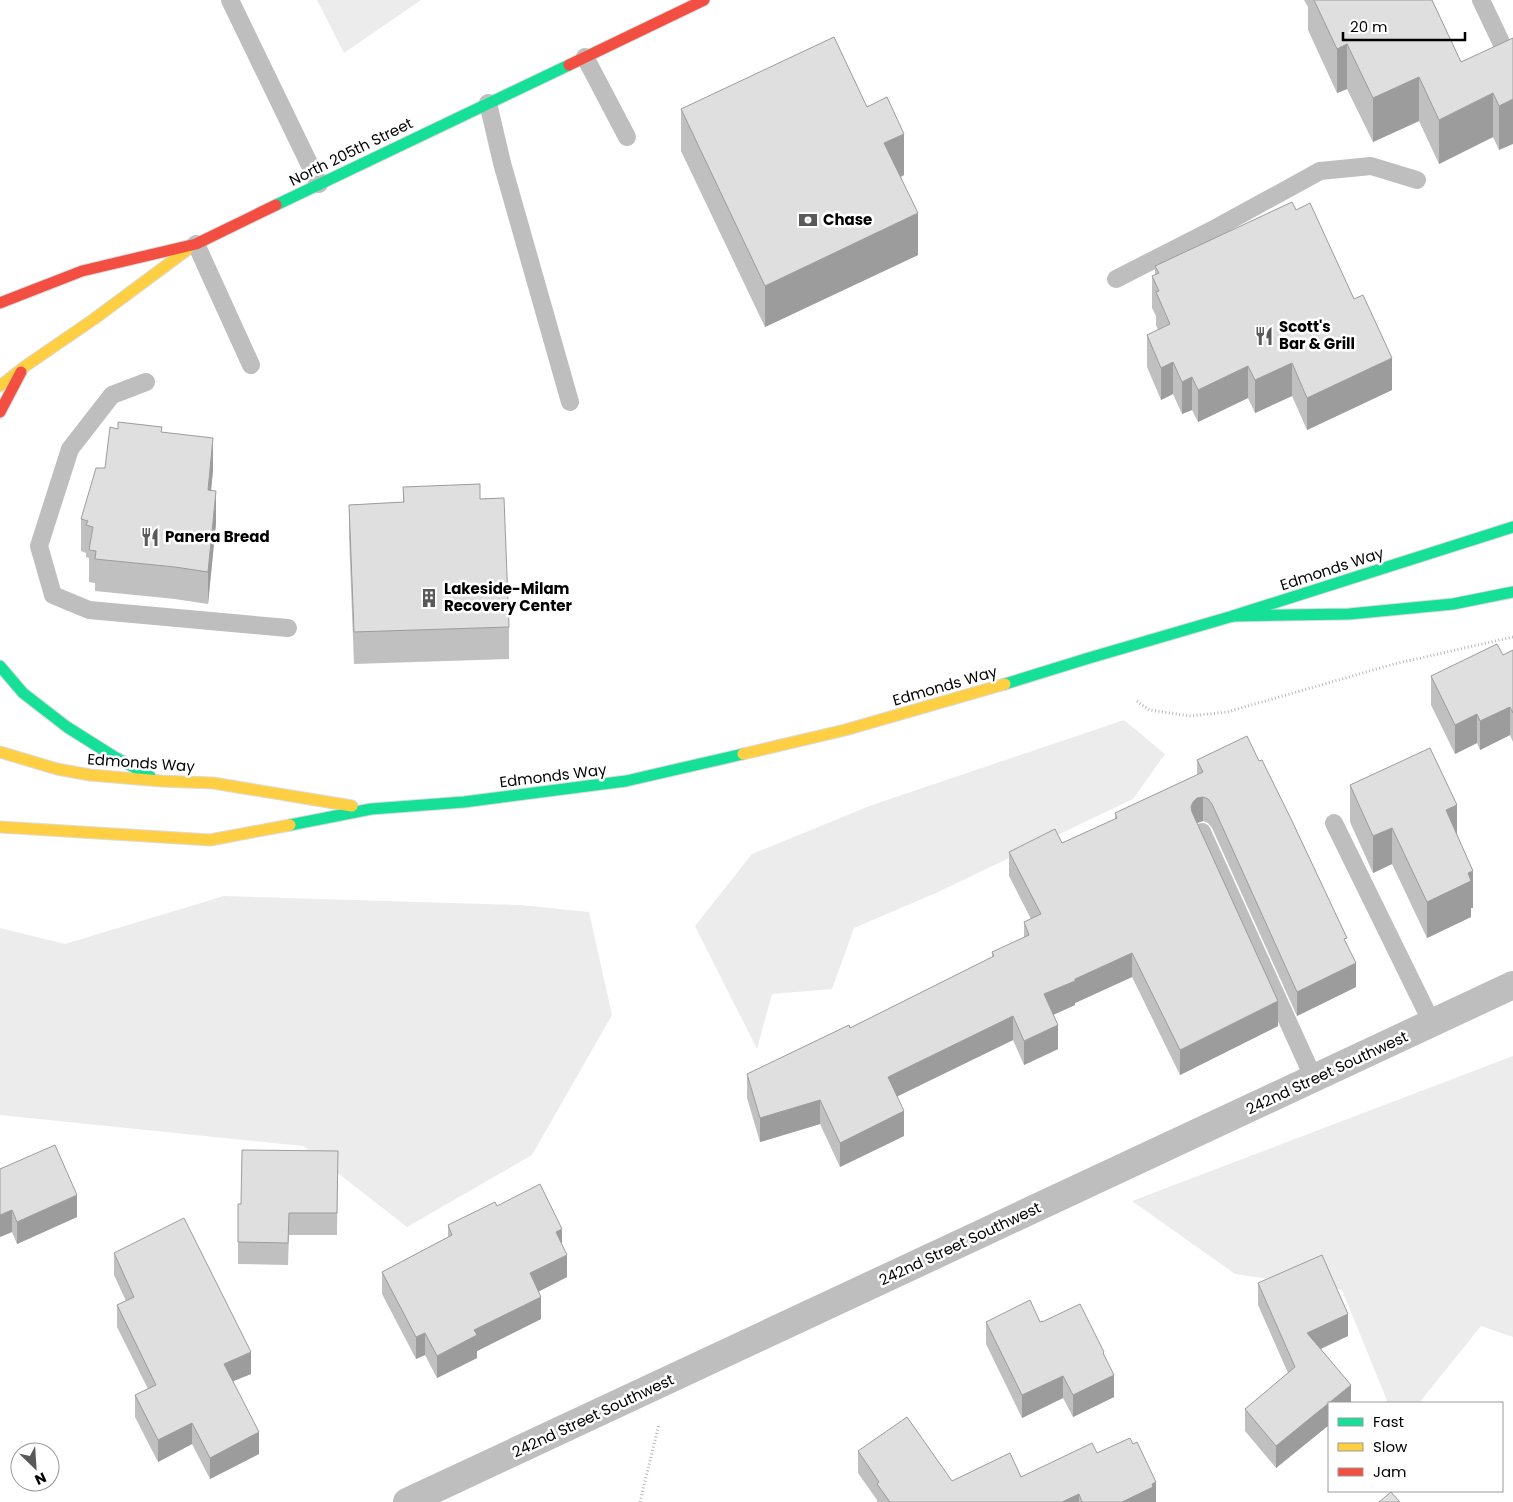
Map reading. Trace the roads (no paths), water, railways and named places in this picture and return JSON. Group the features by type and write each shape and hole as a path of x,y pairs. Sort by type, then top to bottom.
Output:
{"main road":[{"name":"North 205th Street","path":"0,303 82,271 196,244 704,0"},
{"path":"0,386 196,244"},
{"path":"0,412 24,367"},
{"name":"Edmonds Way","path":"0,827 210,840 371,809 464,802 626,781 845,730 994,688 1233,616 1513,527"},
{"path":"1233,616 1349,614 1453,604 1513,592"},
{"path":"0,666 23,693 68,727 114,756 160,781"},
{"name":"Edmonds Way","path":"0,752 56,769 90,775 213,783 371,809"}],"street":[{"name":"242nd Street Southwest","path":"406,1502 1513,985"}],"lane":[{"path":"230,0 319,184"},
{"path":"1481,0 1509,58"},
{"path":"585,57 627,137"},
{"path":"488,103 502,163 570,402"},
{"path":"1116,279 1216,228 1320,171 1371,166 1417,180"},
{"path":"196,244 251,365"},
{"path":"146,382 112,395 70,448 39,546 53,595 89,610 288,628"},
{"path":"1334,823 1432,1023"},
{"path":"1202,832 1314,1079"}],"place":[{"name":"Chase","path":"808,220"},
{"name":"Scott's Bar & Grill","path":"1264,336"},
{"name":"Panera Bread","path":"150,537"},
{"name":"Lakeside-Milam Recovery Center","path":"429,598"}]}
